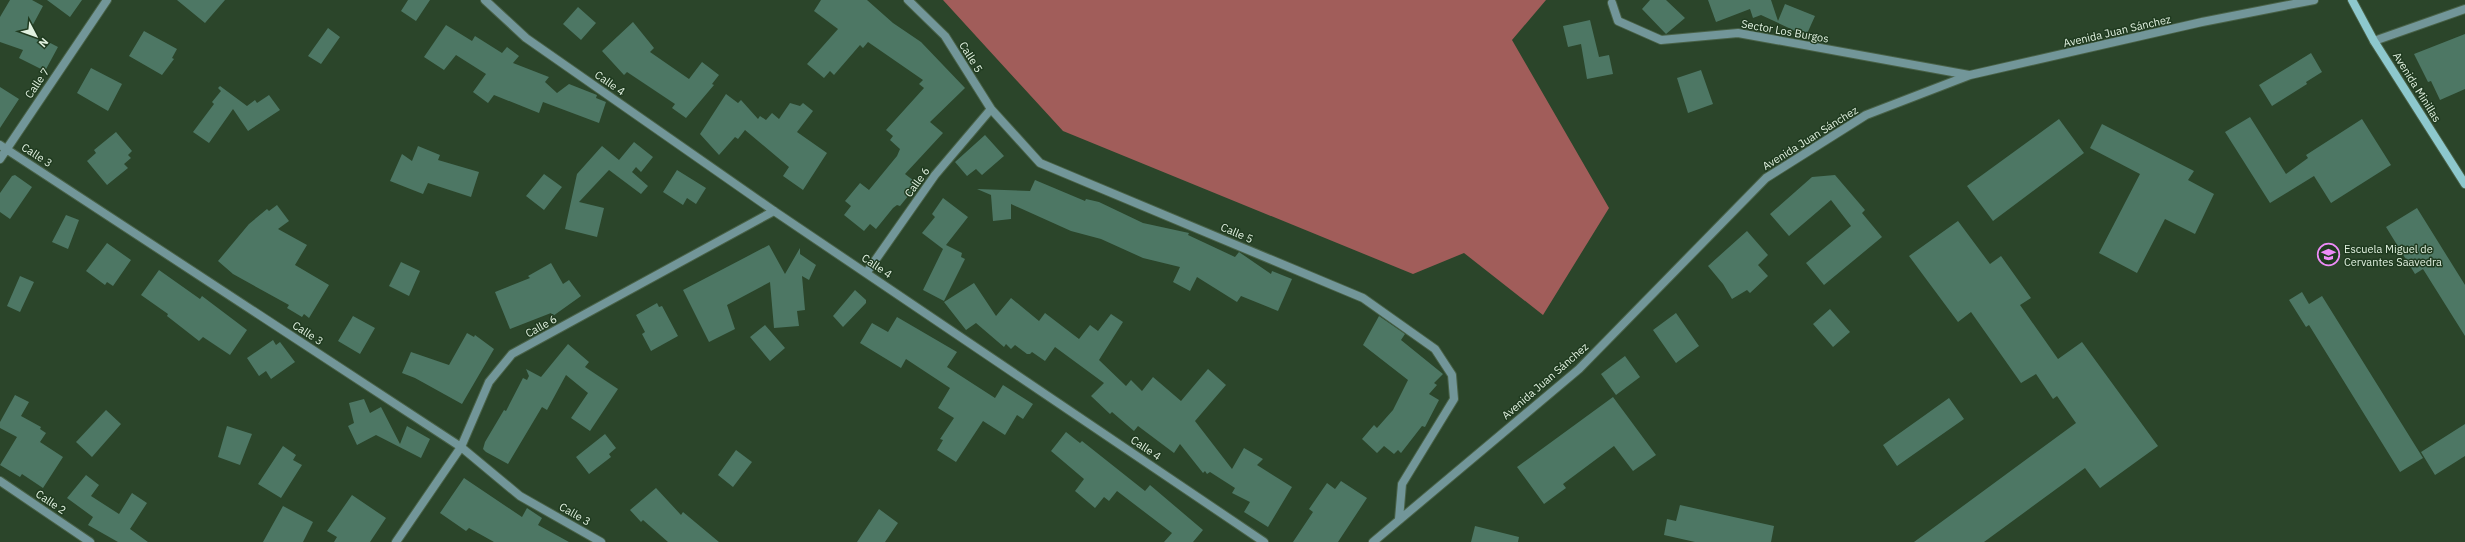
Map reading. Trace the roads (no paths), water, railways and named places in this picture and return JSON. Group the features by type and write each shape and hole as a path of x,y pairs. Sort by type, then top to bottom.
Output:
{"main road":[{"name":"Avenida Minillas","path":"2352,0 2374,41 2465,184"}],"street":[{"name":"Calle 7","path":"0,159 3,147 106,0"},
{"name":"Calle 4","path":"485,0 526,38 774,211 867,272 1264,542"},
{"name":"Calle 5","path":"908,0 945,36 991,109 1040,163 1363,298 1435,349 1452,375 1454,399 1402,484 1399,519"},
{"name":"Avenida Juan Sánchez","path":"1373,542 1579,368 1766,178 1866,115 1970,75 2202,22 2314,0"},
{"name":"Sector Los Burgos","path":"1612,3 1618,21 1661,40 1738,33 1970,75"},
{"path":"2374,41 2465,9"},
{"name":"Calle 6","path":"867,272 935,175 991,109"},
{"name":"Calle 3","path":"3,147 461,447 520,496 601,542"},
{"name":"Calle 6","path":"396,542 461,447 489,382 512,354 774,211"},
{"name":"Calle 2","path":"0,481 90,542"}],"place":[{"name":"Escuela Miguel de Cervantes Saavedra","path":"2329,255"}]}
